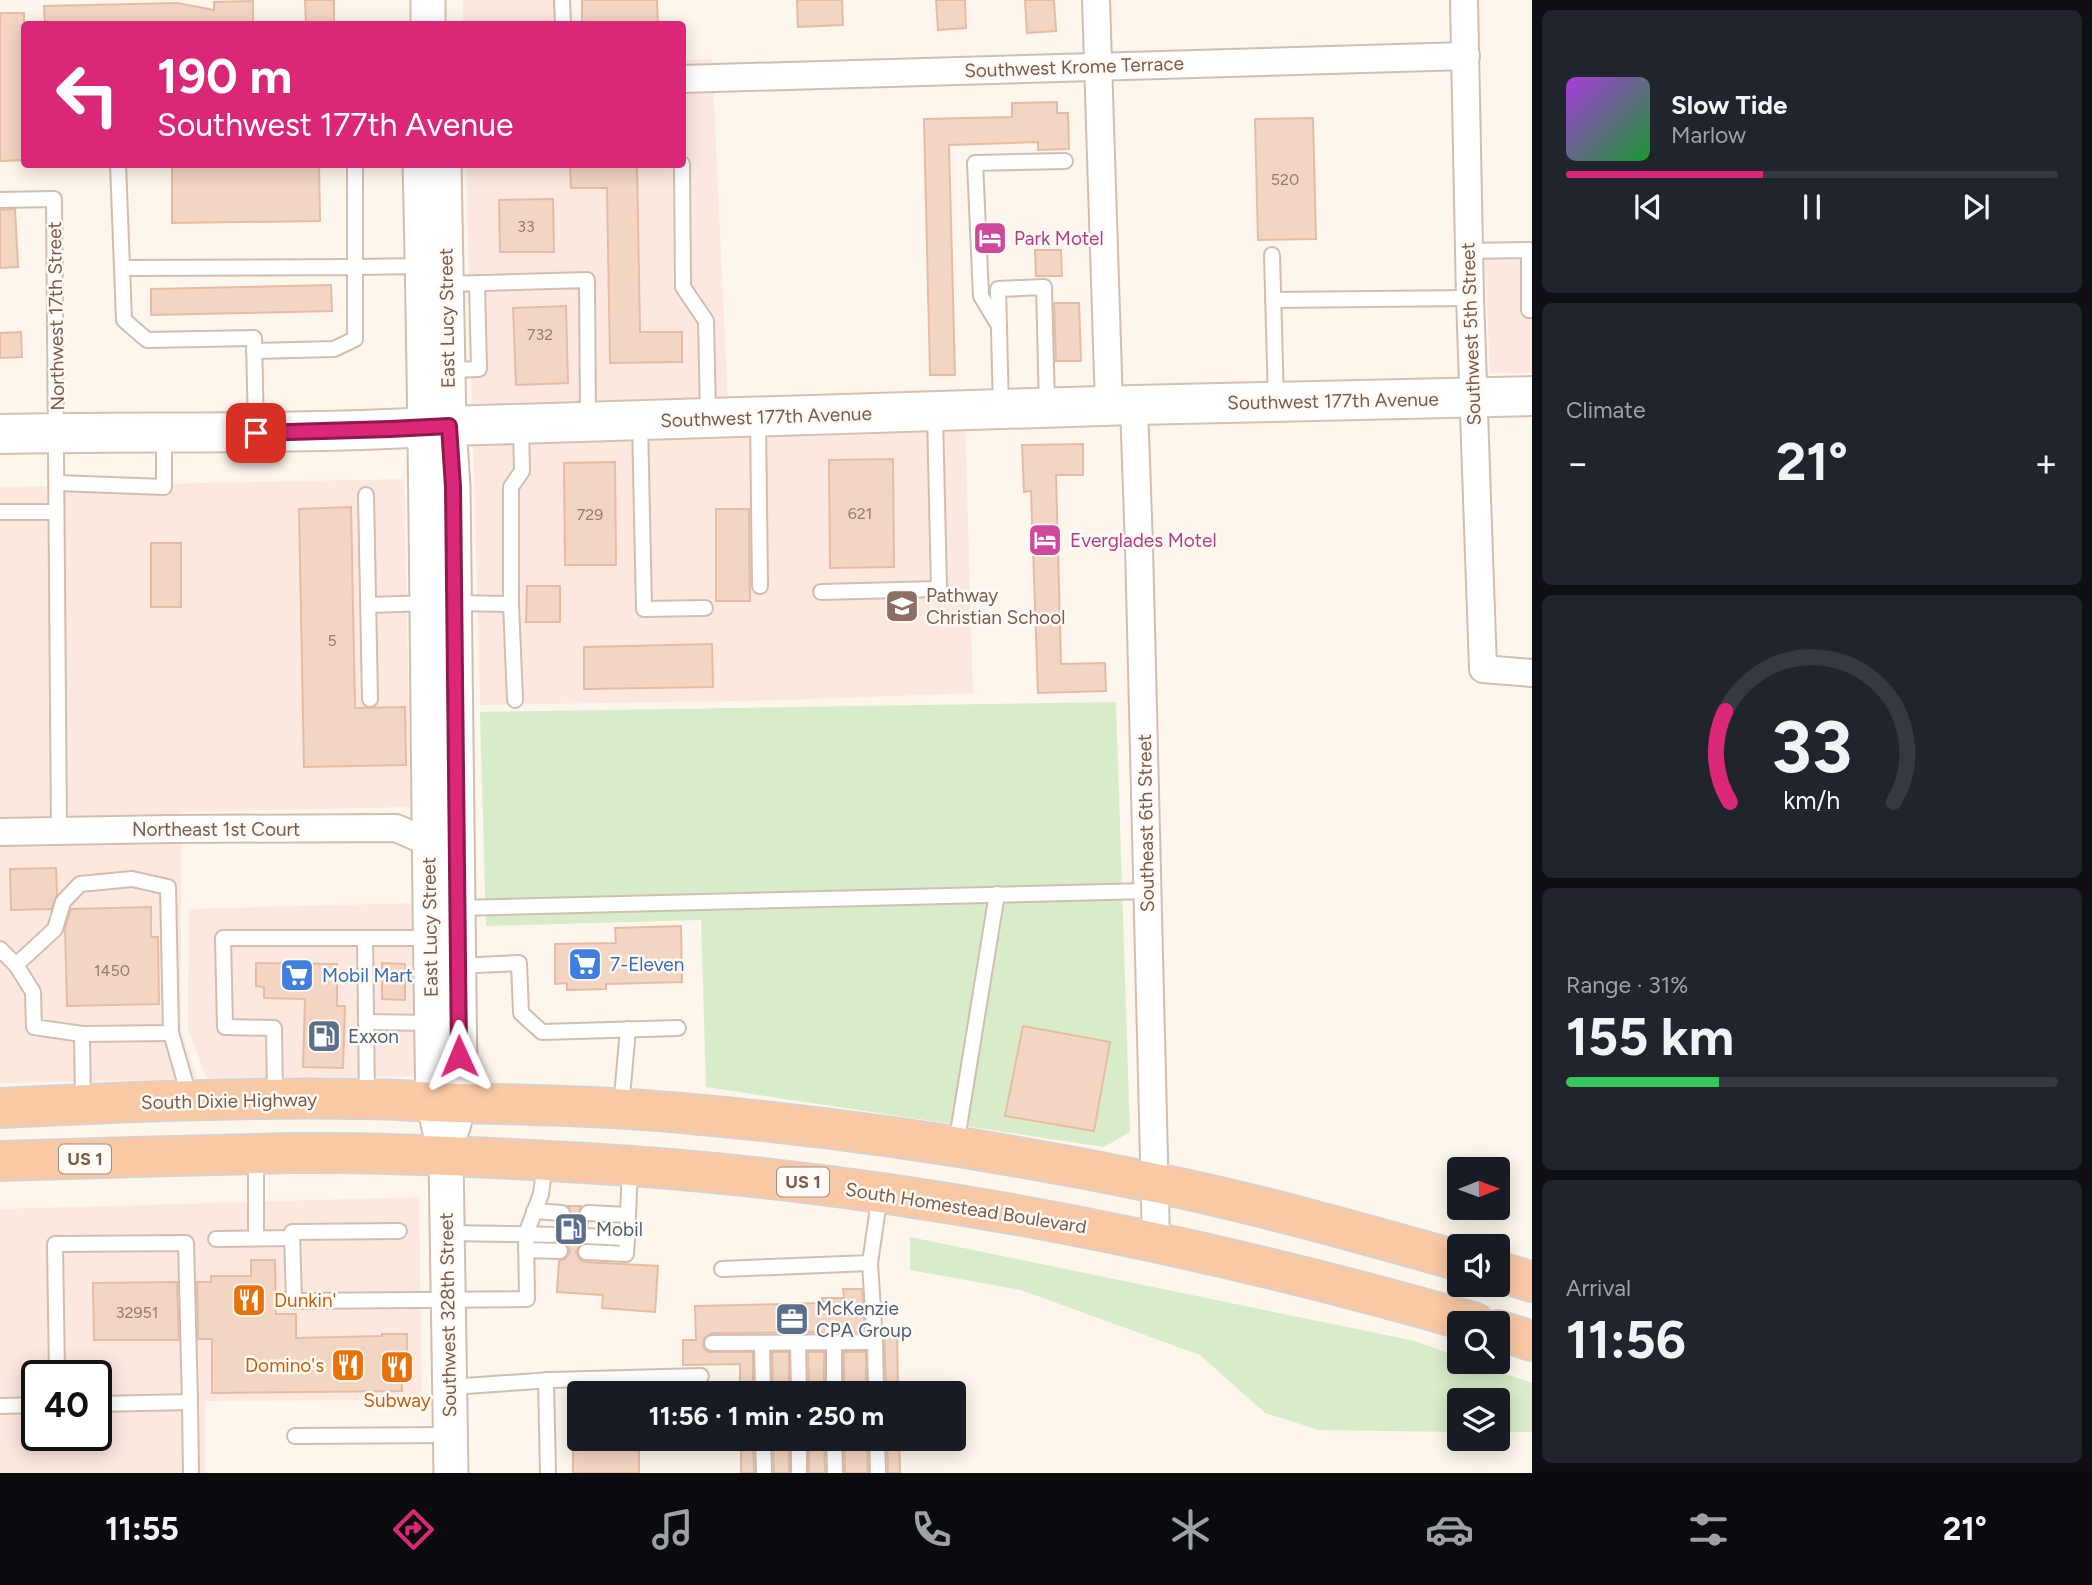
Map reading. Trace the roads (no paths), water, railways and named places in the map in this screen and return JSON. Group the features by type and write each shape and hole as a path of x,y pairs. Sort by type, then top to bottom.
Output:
{"highway":[{"name":"South Dixie Highway","path":"0,1108 275,1100 446,1102"},
{"path":"446,1102 621,1108 790,1124 956,1147 1154,1183 1280,1212 1447,1257"},
{"name":"US 1","path":"0,1161 296,1153 446,1157"},
{"name":"South Homestead Boulevard","path":"446,1157 630,1166 803,1182 1039,1217 1281,1270 1447,1315"},
{"path":"1510,1275 1532,1282"},
{"path":"1510,1334 1532,1341"}],"main road":[{"name":"Southwest 177th Avenue","path":"0,434 256,433 1121,405 1532,396"}],"street":[{"path":"428,0 428,21"},
{"name":"Southeast 6th Street","path":"1096,0 1097,67 1121,405 1139,547 1156,1241"},
{"name":"Southwest 5th Street","path":"1464,0 1468,251 1483,669 1532,673"},
{"name":"Southwest Krome Terrace","path":"686,79 1466,57"},
{"name":"East Lucy Street","path":"421,168 449,278 437,426 453,487 440,603 441,727 438,823 446,1157"},
{"name":"East Lucy Street","path":"437,426 449,370 449,278 444,168"},
{"name":"East Lucy Street","path":"438,823 457,908 440,957 432,1023 446,1102"},
{"name":"Northeast 1st Court","path":"0,832 396,828 438,823"},
{"name":"Southwest 328th Street","path":"446,1157 450,1473"}],"lane":[{"path":"562,0 563,21"},
{"path":"999,327 981,296 975,163 1065,161"},
{"path":"118,168 124,320 147,340 254,338 256,433"},
{"path":"254,351 334,349 355,339 355,168"},
{"path":"682,168 683,286 706,321 708,418"},
{"name":"Northwest 17th Street","path":"0,200 54,198 59,831"},
{"path":"1468,251 1529,250 1529,310 1532,310"},
{"path":"1272,255 1276,402"},
{"path":"122,268 355,267 449,278 587,280 588,422"},
{"path":"1001,410 998,289 1044,287 1047,408"},
{"path":"1273,300 1470,298"},
{"path":"821,592 939,589 935,412"},
{"path":"758,417 760,586"},
{"path":"640,420 644,609 705,608"},
{"path":"515,700 511,487 522,471 521,424"},
{"path":"57,483 164,487 164,433"},
{"path":"366,495 370,699"},
{"path":"0,512 56,513"},
{"path":"369,605 512,604"},
{"path":"16,965 55,929 62,902 80,884 132,879 168,887 171,1033 191,1102"},
{"path":"457,908 1148,891"},
{"path":"956,1147 997,894"},
{"path":"275,1100 274,1028 225,1027 223,937 365,938 440,957 519,963 521,1013 542,1032 678,1028"},
{"path":"365,938 367,1099"},
{"path":"0,949 16,965 33,992 34,1027 82,1034 171,1033"},
{"path":"366,1022 432,1023"},
{"path":"621,1108 628,1030"},
{"path":"82,1034 83,1104"},
{"path":"256,1154 256,1238"},
{"path":"399,1231 292,1232 294,1301 527,1299 526,1234 541,1194 546,1161"},
{"path":"586,1252 626,1254 630,1166"},
{"path":"876,1381 870,1264 880,1193"},
{"path":"534,1211 562,1213"},
{"path":"588,1213 628,1215"},
{"path":"447,1233 561,1235"},
{"path":"586,1236 627,1238"},
{"path":"216,1239 292,1238"},
{"path":"58,1360 55,1244 186,1243 191,1473"},
{"path":"526,1250 560,1251"},
{"path":"722,1269 870,1264"},
{"path":"798,1342 799,1381"},
{"path":"834,1342 834,1381"},
{"path":"712,1343 876,1342"},
{"path":"762,1343 763,1381"},
{"path":"450,1387 546,1380 701,1376"},
{"path":"546,1380 548,1473"},
{"path":"112,1404 190,1402"},
{"path":"0,1406 21,1405"},
{"path":"295,1436 450,1435"},
{"path":"763,1451 764,1473"},
{"path":"799,1451 799,1473"},
{"path":"834,1451 835,1473"},
{"path":"877,1451 878,1473"}],"place":[{"name":"Park Motel","path":"990,238"},
{"name":"Everglades Motel","path":"1045,540"},
{"name":"Pathway Christian School","path":"902,606"},
{"name":"7-Eleven","path":"585,964"},
{"name":"Mobil Mart","path":"297,975"},
{"name":"Exxon","path":"324,1036"},
{"name":"Mobil","path":"571,1229"},
{"name":"Dunkin'","path":"249,1300"},
{"name":"McKenzie CPA Group","path":"792,1319"},
{"name":"Domino's","path":"348,1365"},
{"name":"Subway","path":"397,1367"}]}
